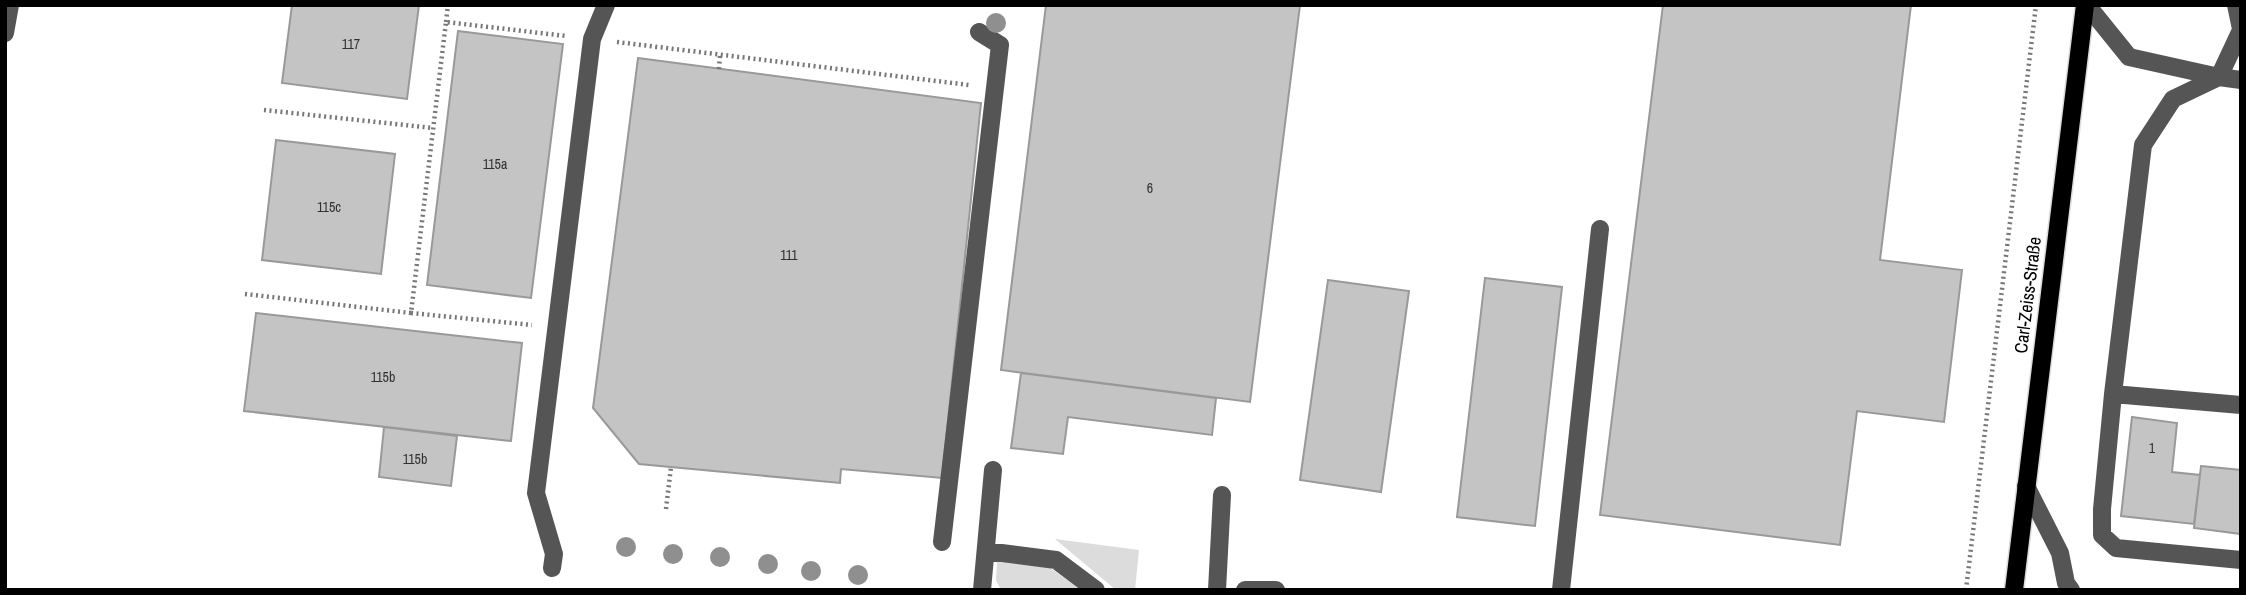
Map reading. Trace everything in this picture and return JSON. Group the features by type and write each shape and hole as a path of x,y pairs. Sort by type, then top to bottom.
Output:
{"main road":[{"name":"Carl-Zeiss-Straße","path":"2014,590 2086,5"}],"street":[{"path":"5,33 10,5"},
{"path":"552,568 554,554 536,493 592,39 606,5"},
{"path":"2086,5 2129,57 2241,80"},
{"path":"2236,5 2241,30 2219,77 2173,99 2143,145 2113,394 2102,535 2116,548 2241,560"},
{"path":"942,542 1000,45 979,32"},
{"path":"1561,590 1600,229"},
{"path":"2113,394 2241,405"},
{"path":"982,590 993,470"},
{"path":"2026,486 2060,553 2066,583 2071,590"},
{"path":"1217,590 1222,495"},
{"path":"986,551 1056,560 1096,590"},
{"path":"1245,590 1276,590"}],"path":[{"path":"446,22 447,5"},
{"path":"1966,590 2036,5"},
{"path":"719,69 720,55"},
{"path":"264,110 433,128"},
{"path":"411,313 556,327"},
{"path":"666,509 671,467"}],"shaded area":[{"path":"1055,539 1139,550 1135,590 1116,590"},
{"path":"997,562 1050,568 1082,590 1001,590 996,580"}],"building":[{"path":"292,5 419,5 407,99 282,83"},
{"path":"1046,5 1300,5 1250,402 1001,370"},
{"path":"1663,5 1911,5 1880,260 1962,270 1944,422 1857,411 1840,545 1600,515"},
{"path":"458,31 563,44 531,298 427,285"},
{"path":"638,58 981,103 942,478 841,469 840,483 639,464 593,408"},
{"path":"276,140 395,154 381,274 262,260"},
{"path":"1485,278 1562,287 1535,526 1457,517"},
{"path":"1328,280 1409,291 1381,492 1300,480"},
{"path":"256,313 522,343 511,441 244,411"},
{"path":"1021,373 1216,398 1212,435 1068,417 1063,454 1011,448"},
{"path":"2132,417 2177,423 2172,472 2200,475 2194,524 2121,516"},
{"path":"384,427 457,436 451,486 379,477"},
{"path":"2201,466 2241,470 2241,534 2194,528"}]}
